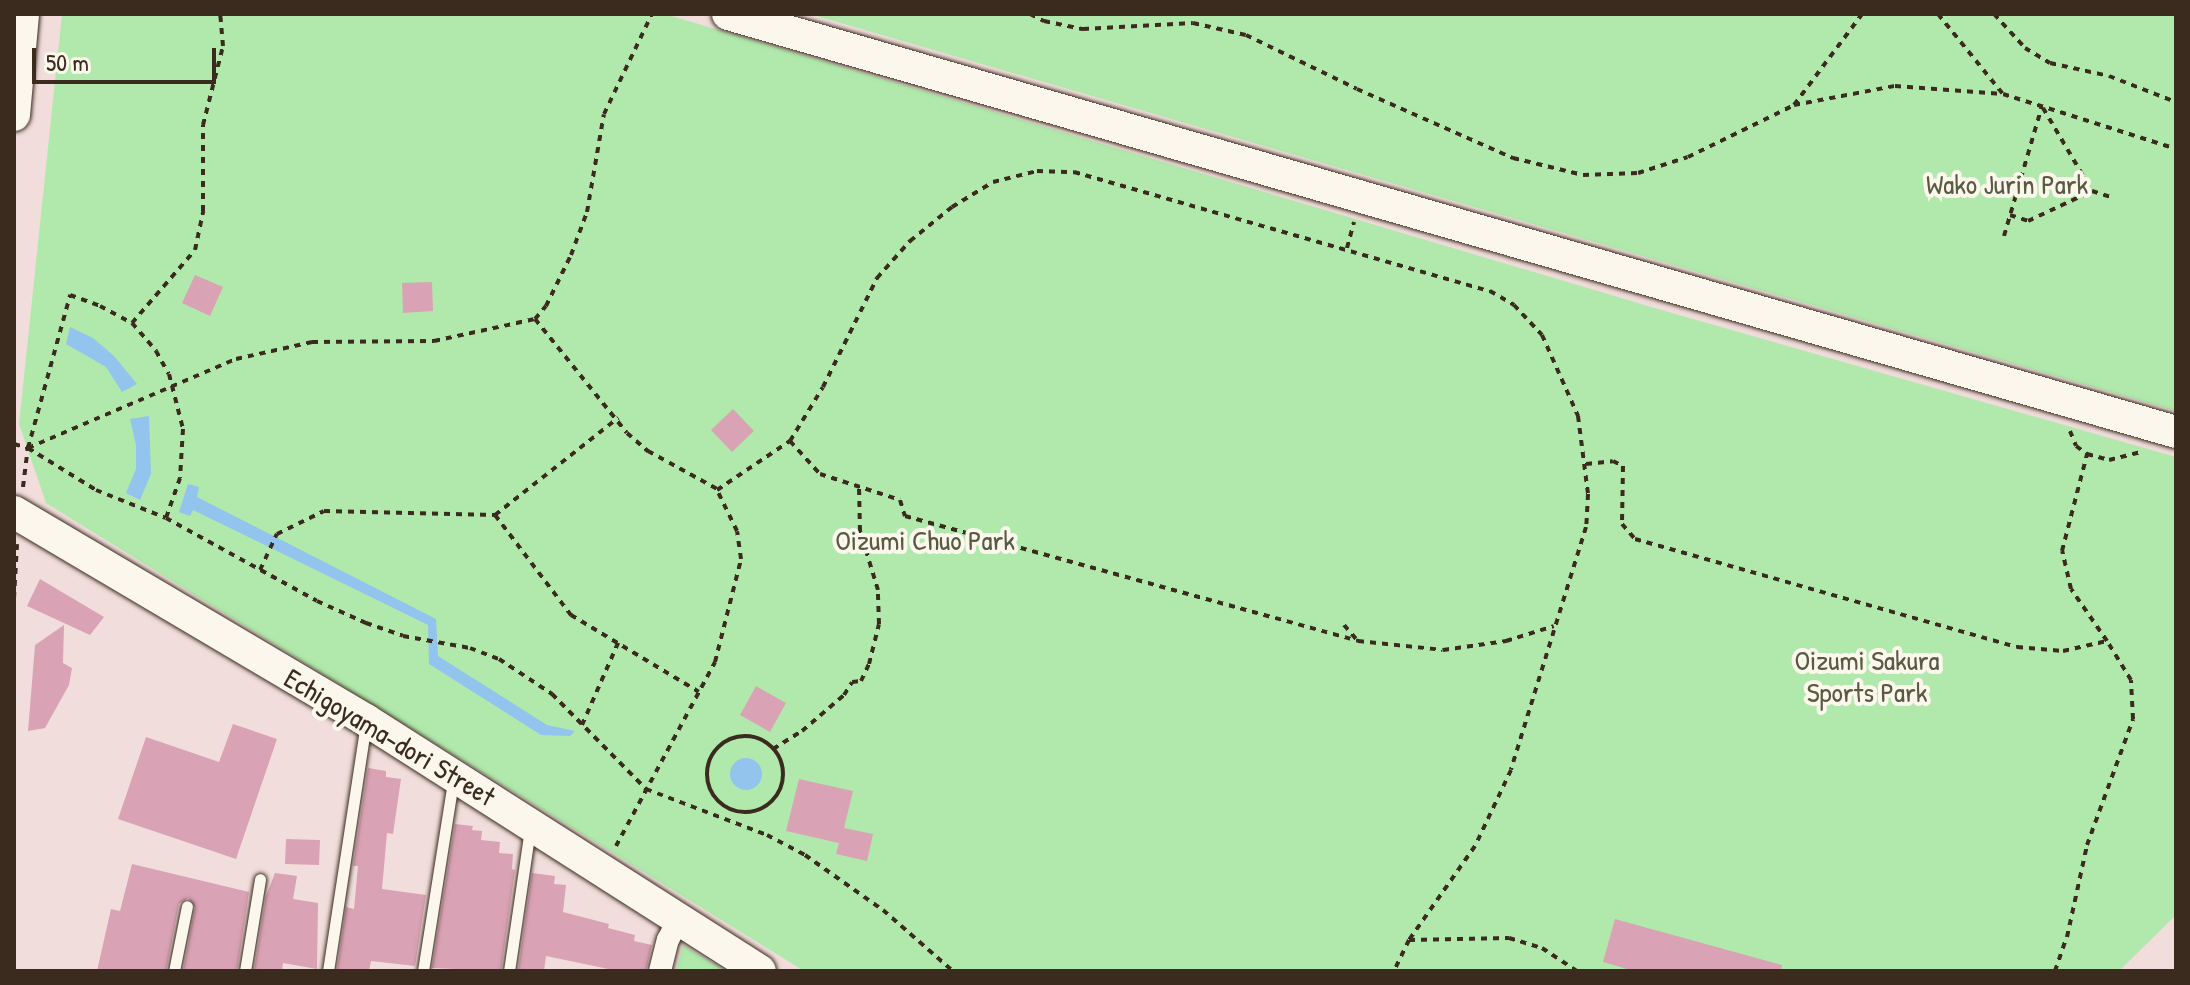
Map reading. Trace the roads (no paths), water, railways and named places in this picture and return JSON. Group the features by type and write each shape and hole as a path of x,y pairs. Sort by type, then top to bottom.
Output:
{"street":[{"path":"14,115 23,14"},
{"path":"728,14 2170,430"},
{"name":"Echigoyama-dori Street","path":"16,514 366,720 760,971"},
{"path":"660,971 668,940 679,918"}],"lane":[{"path":"328,971 366,720"},
{"path":"423,971 454,775"},
{"path":"509,971 531,823"},
{"path":"245,971 260,879"},
{"path":"174,971 187,906"}],"water":[{"path":"70,327 93,338 114,356 137,384 122,392 106,367 66,344"},
{"path":"149,416 151,474 140,500 126,493 136,469 136,445 130,419"},
{"path":"188,484 199,487 197,497 436,619 438,656 547,725 575,731 570,736 541,735 429,664 428,625 193,510 190,516 179,512"},
{"path":"746,758 757,763 762,774 757,785 746,790 735,785 730,774 735,763"}],"park label":[{"name":"Wako Jurin Park","path":"2007,184"},
{"name":"Oizumi Chuo Park","path":"925,540"},
{"name":"Oizumi Sakura Sports Park","path":"1867,676"}]}
